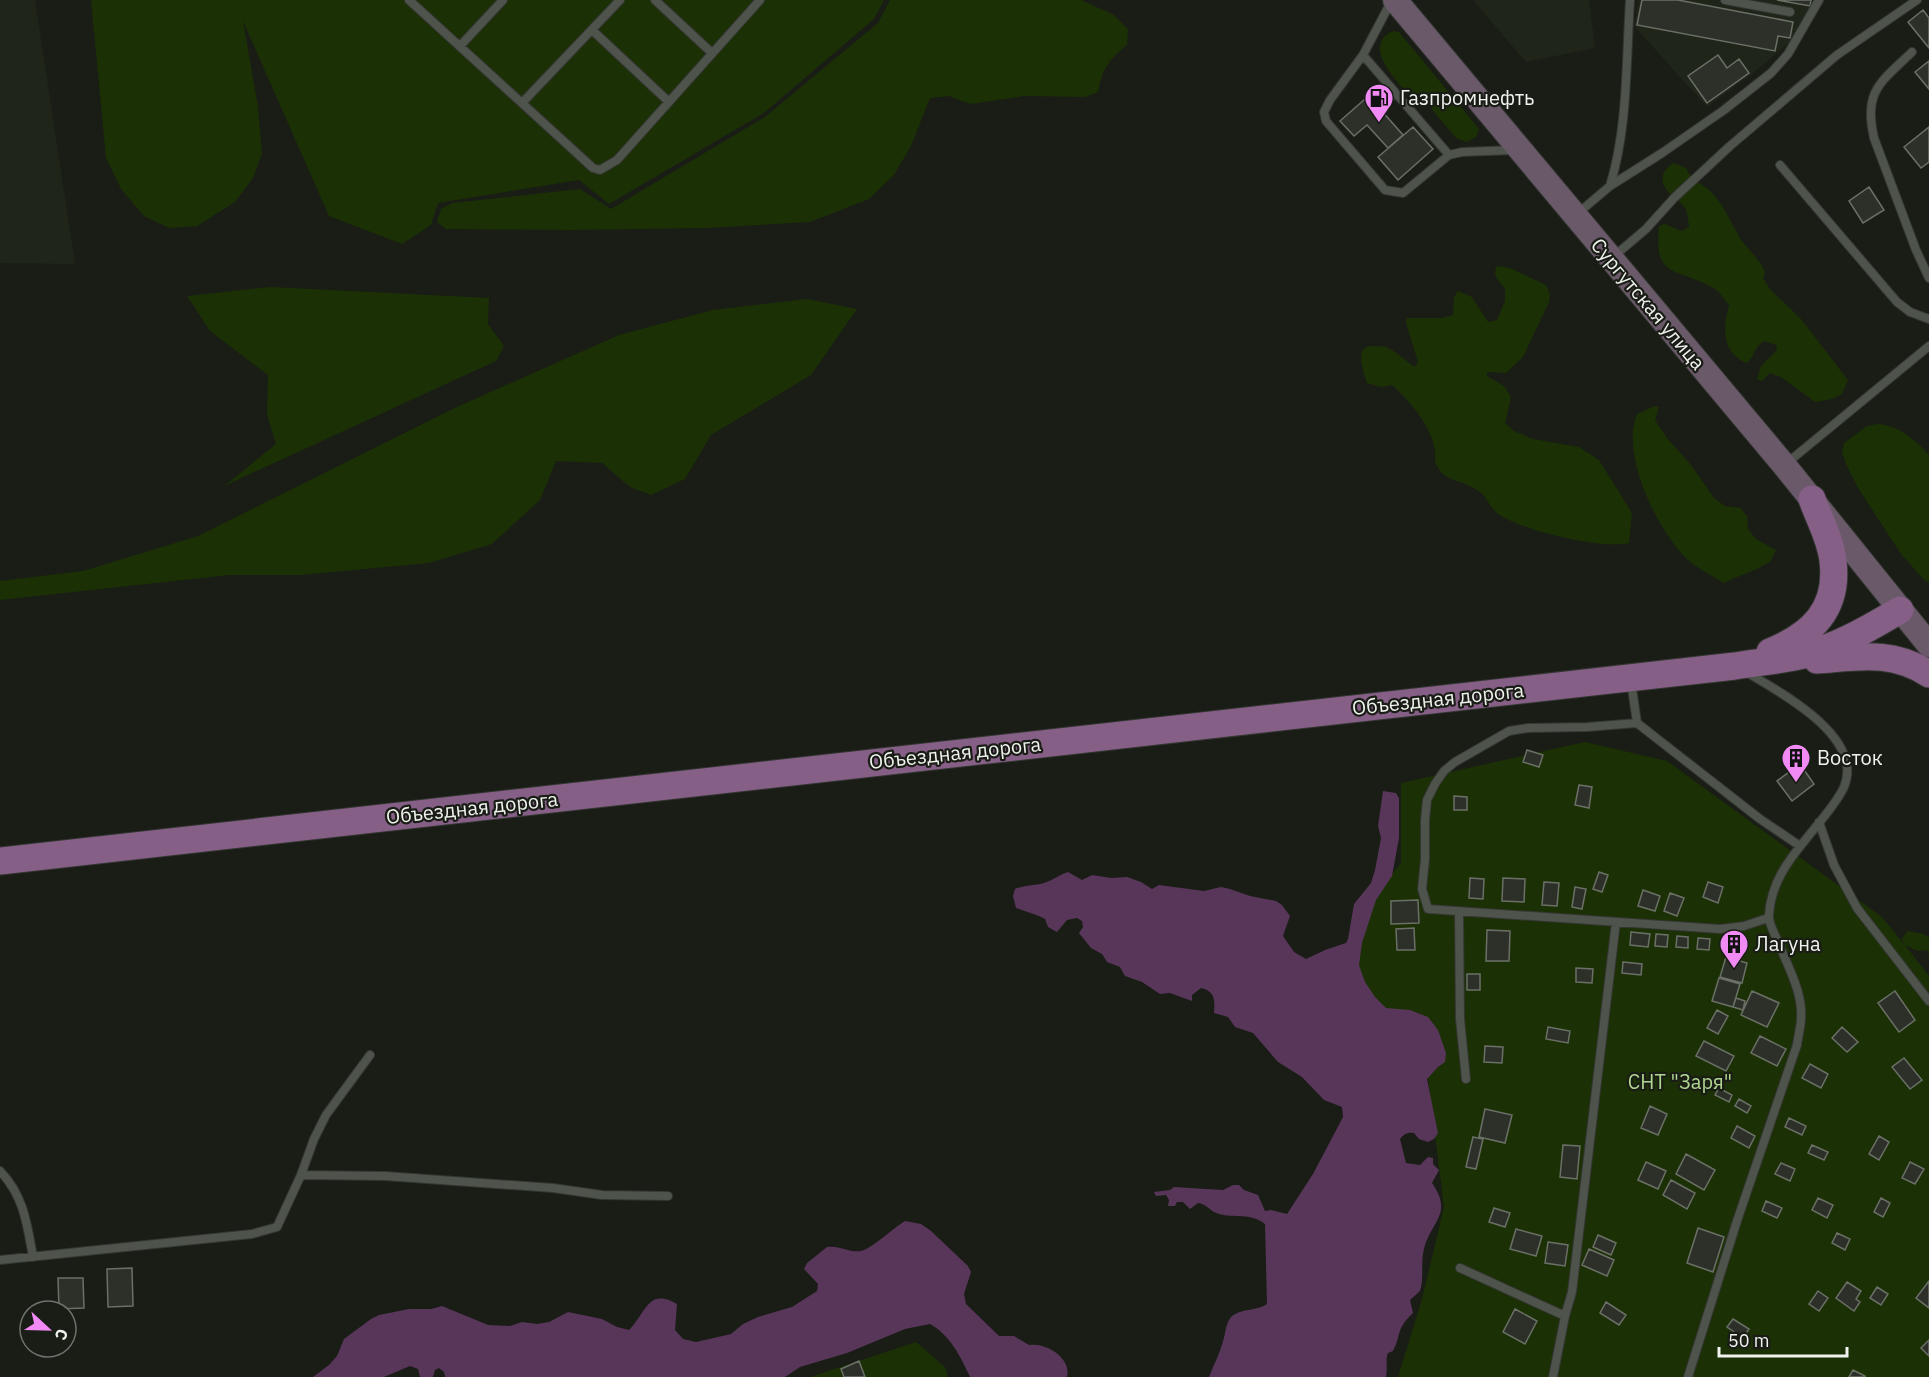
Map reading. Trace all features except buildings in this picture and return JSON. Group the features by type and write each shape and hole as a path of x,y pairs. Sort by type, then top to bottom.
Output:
{"main road":[{"name":"Сургутская улица","path":"1393,0 1784,465 1929,645"},
{"path":"1735,666 1792,643 1818,620 1828,603 1834,582 1833,560 1812,499"},
{"name":"Объездная дорога","path":"0,861 1735,666 1808,654 1845,640 1900,610"},
{"path":"1735,666 1869,656 1891,657 1910,663 1929,674"}],"lane":[{"path":"409,0 593,168 600,170 617,160 760,0"},
{"path":"460,46 503,0"},
{"path":"522,103 620,0"},
{"path":"655,0 712,53"},
{"path":"1393,0 1363,55 1324,112 1326,121 1385,190 1396,193 1403,193 1449,155 1462,152 1519,150"},
{"path":"1610,186 1619,157 1622,132 1630,0"},
{"path":"1725,0 1790,12"},
{"path":"1575,217 1610,186 1715,116 1771,73 1788,54 1819,0"},
{"path":"1611,259 1646,229 1674,198 1730,146 1837,55 1917,0"},
{"path":"592,30 669,102"},
{"path":"1912,52 1881,82 1876,90 1870,112 1874,138 1916,250 1929,278"},
{"path":"1363,55 1449,155"},
{"path":"1780,165 1897,302 1910,312 1929,319"},
{"path":"1784,465 1929,346"},
{"path":"1688,1377 1737,1221 1797,1045 1802,1016 1796,985 1768,918 1774,888 1786,863 1844,788 1848,770 1843,753 1829,731 1809,711 1735,666"},
{"path":"1630,678 1637,723 1760,819 1800,846"},
{"path":"1637,723 1587,728 1528,728 1509,731 1455,762 1444,771 1434,784 1427,800 1422,888 1428,909 1720,929 1744,926 1768,918"},
{"path":"1819,822 1834,865 1857,908 1929,1001"},
{"path":"1459,911 1460,1020 1466,1079"},
{"path":"1553,1377 1572,1292 1616,922"},
{"path":"0,1260 147,1243 252,1234 277,1227 326,1115 370,1055"},
{"path":"0,1171 10,1181 24,1209 33,1257"},
{"path":"301,1175 385,1176 553,1188 602,1195 668,1196"},
{"path":"1460,1268 1565,1316"}],"shaded area":[{"path":"0,0 35,0 75,264 0,263"},
{"path":"1473,0 1589,0 1595,48 1526,62"},
{"path":"1639,0 1815,0 1792,40 1751,75 1707,107 1634,26"},
{"path":"1383,791 1396,793 1399,798 1399,838 1392,876 1376,900 1362,943 1359,965 1365,982 1386,1008 1410,1010 1428,1017 1438,1030 1446,1053 1445,1062 1427,1079 1438,1133 1428,1142 1419,1139 1414,1133 1406,1134 1400,1139 1406,1163 1420,1165 1428,1157 1433,1158 1433,1164 1439,1170 1432,1183 1438,1194 1441,1212 1423,1254 1420,1291 1410,1300 1413,1313 1401,1328 1393,1351 1388,1353 1386,1377 1209,1377 1232,1316 1267,1304 1265,1224 1252,1218 1220,1214 1198,1203 1190,1209 1183,1202 1177,1202 1175,1206 1168,1206 1169,1200 1166,1195 1156,1196 1154,1192 1170,1190 1174,1187 1223,1190 1239,1185 1244,1190 1258,1195 1265,1211 1271,1210 1287,1214 1313,1174 1343,1117 1342,1107 1324,1100 1302,1077 1278,1062 1253,1033 1235,1027 1228,1017 1214,1013 1212,994 1206,989 1201,988 1192,995 1192,1001 1170,993 1160,994 1142,982 1125,976 1120,967 1107,962 1102,954 1091,948 1079,933 1083,927 1082,921 1077,918 1067,920 1057,932 1048,927 1045,919 1016,908 1013,896 1015,889 1044,883 1068,872 1082,880 1092,875 1111,878 1127,877 1152,889 1159,885 1204,891 1221,887 1230,889 1276,901 1282,905 1290,916 1283,936 1294,952 1306,959 1346,943 1348,939 1354,904 1371,883 1375,870 1381,838 1378,826"},
{"path":"905,1221 921,1224 931,1231 968,1266 971,1272 964,1294 966,1304 999,1336 1014,1336 1029,1345 1050,1349 1066,1364 1067,1377 970,1377 944,1334 930,1324 905,1329 847,1353 800,1367 785,1377 445,1377 444,1372 439,1368 435,1370 433,1377 420,1377 418,1369 410,1366 384,1377 313,1377 337,1356 344,1339 371,1319 379,1315 409,1309 431,1309 442,1306 488,1325 510,1326 522,1322 537,1324 549,1322 568,1312 602,1319 629,1330 648,1304 660,1298 677,1304 675,1330 683,1339 696,1342 731,1334 743,1324 792,1307 817,1291 818,1284 804,1269 807,1263 827,1247 861,1251"}],"green space":[{"path":"91,0 884,0 874,19 764,113 609,204 579,180 438,203 431,225 402,244 329,216 243,21 258,107 262,154 253,178 235,202 197,226 169,228 144,216 121,189 106,158"},
{"path":"890,0 1081,0 1114,15 1128,29 1127,45 1107,66 1098,92 1085,97 1024,96 970,104 949,96 930,98 911,146 894,175 869,199 810,222 707,228 572,230 446,229 437,222 441,209 452,203 580,189 611,209 765,117 878,23"},
{"path":"1393,31 1399,32 1479,129 1476,137 1466,142 1456,138 1426,102 1413,100 1392,76 1381,55 1380,46 1384,38"},
{"path":"1673,163 1686,168 1694,179 1717,199 1740,238 1763,267 1765,272 1763,278 1770,289 1801,319 1848,380 1842,394 1832,399 1815,402 1781,377 1770,373 1762,381 1757,379 1761,366 1777,350 1776,345 1765,341 1758,346 1747,363 1739,359 1732,353 1726,338 1729,305 1713,288 1670,269 1664,264 1658,243 1659,226 1665,224 1682,231 1689,227 1684,206 1667,191 1663,182 1663,174"},
{"path":"1497,266 1510,268 1546,285 1550,295 1549,302 1523,357 1506,373 1487,372 1487,376 1504,386 1511,397 1505,423 1514,431 1533,439 1579,447 1599,460 1632,513 1629,543 1601,544 1562,537 1523,526 1497,513 1480,492 1443,474 1435,463 1433,441 1428,430 1400,392 1392,385 1381,387 1367,383 1361,360 1363,350 1374,346 1386,347 1415,367 1418,362 1406,323 1407,318 1442,318 1453,315 1454,297 1458,291 1472,297 1488,322 1497,320 1505,301 1505,288 1495,275"},
{"path":"271,287 489,298 488,324 504,346 496,361 224,486 276,444 267,415 268,375 210,331 187,296"},
{"path":"807,299 857,309 811,375 711,435 685,479 651,495 630,487 602,463 556,461 540,500 492,544 429,563 301,575 229,575 0,600 0,581 83,571 198,536 459,406 619,335 713,310"},
{"path":"1655,406 1659,407 1655,420 1714,498 1725,506 1740,508 1747,516 1748,529 1756,539 1776,550 1771,561 1723,583 1688,560 1676,547 1654,512 1645,492 1634,450 1633,431 1637,414"},
{"path":"1877,424 1892,427 1906,434 1929,455 1929,582 1925,581 1901,554 1858,488 1842,452 1844,443 1867,426"},
{"name":"СНТ \"Заря\"","path":"1585,742 1667,761 1882,917 1904,944 1902,939 1907,931 1924,934 1929,938 1929,954 1927,950 1918,951 1905,945 1929,976 1929,1377 1398,1377 1422,1299 1444,1207 1420,1013 1376,1012 1346,966 1358,916 1401,863 1401,783"},
{"path":"916,1342 945,1367 948,1377 810,1377"}],"place":[{"name":"Газпромнефть","path":"1379,124"},
{"name":"Восток","path":"1796,784"},
{"name":"Лагуна","path":"1734,970"}]}
